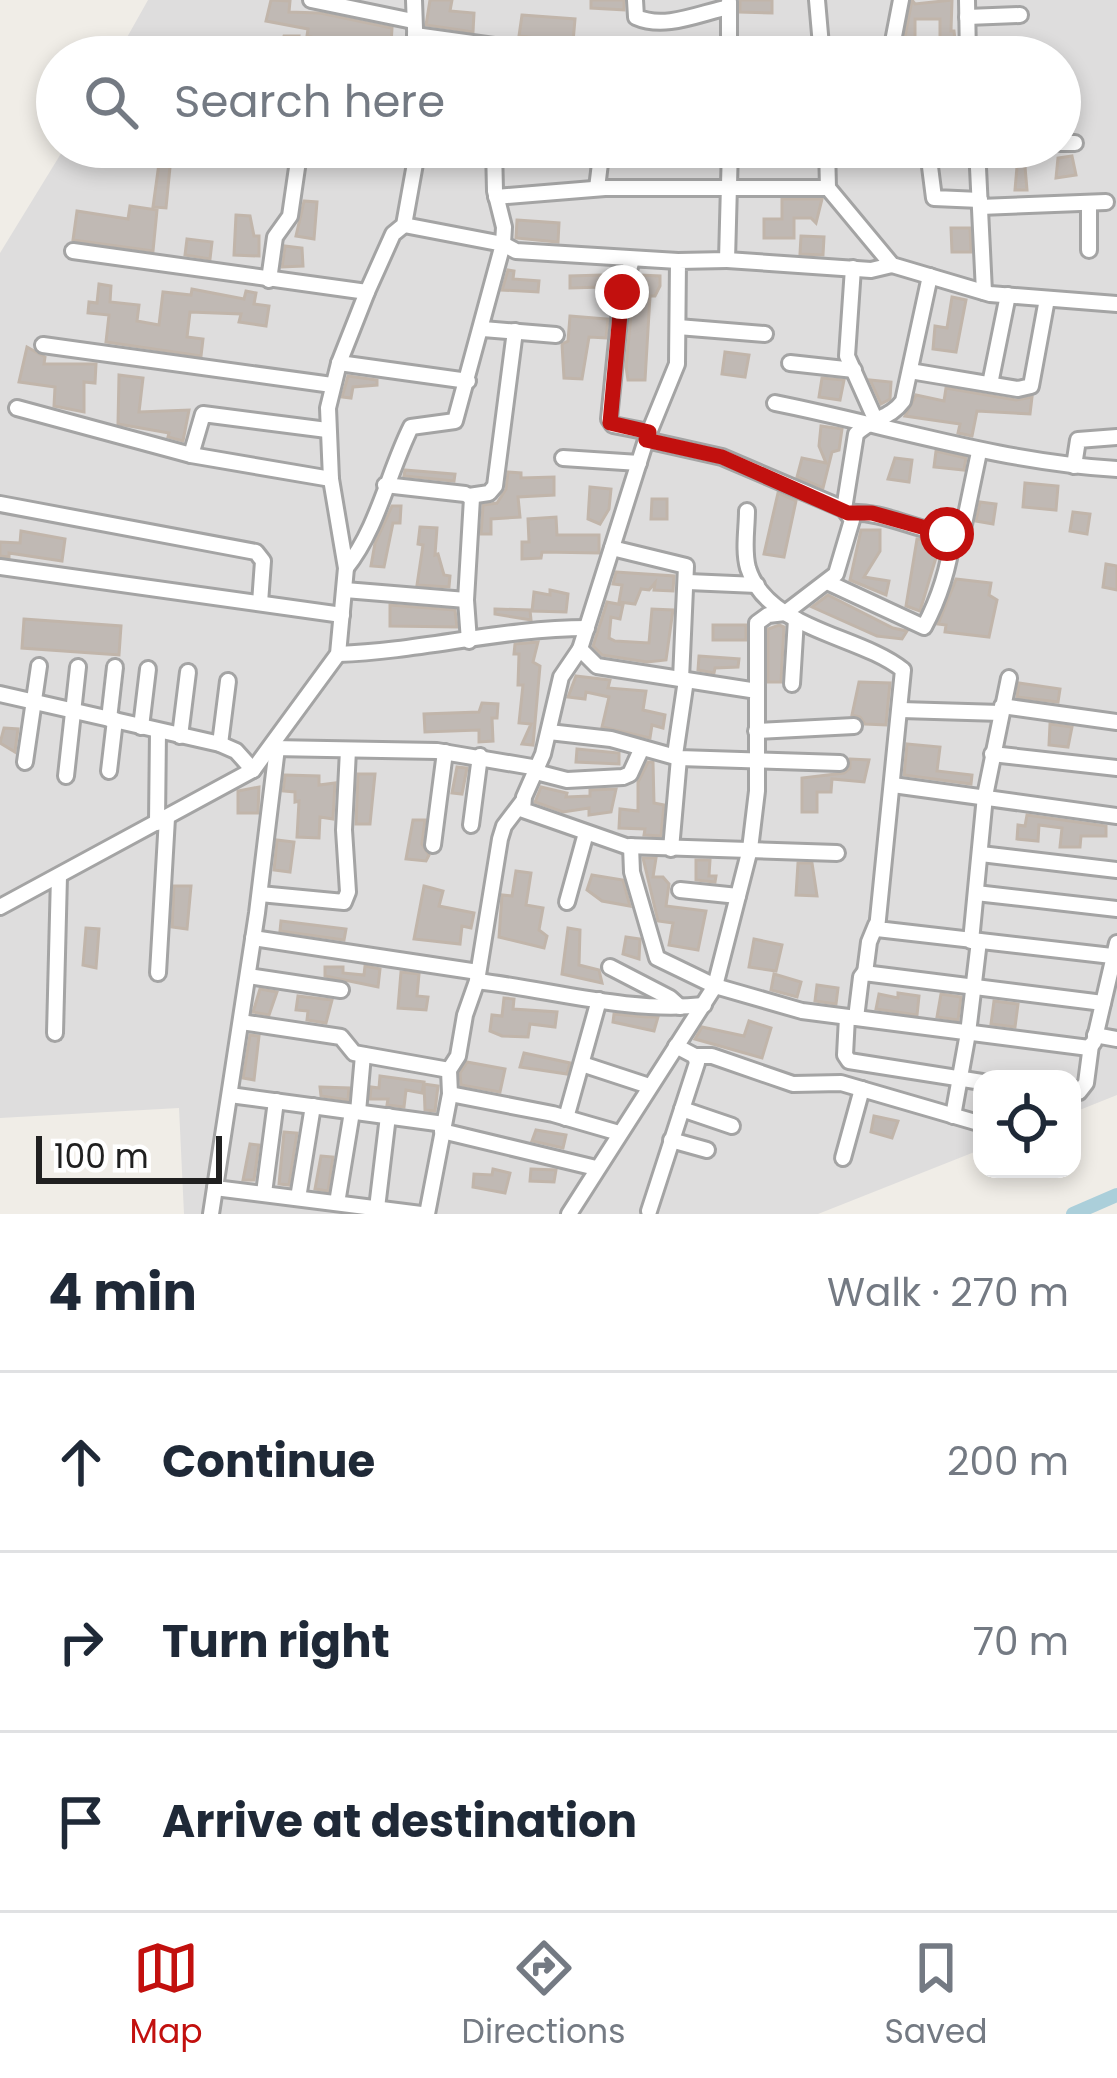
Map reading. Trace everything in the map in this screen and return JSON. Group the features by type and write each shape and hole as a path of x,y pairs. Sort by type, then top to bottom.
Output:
{"street":[{"path":"311,0 451,36"},
{"path":"414,0 415,36"},
{"path":"635,0 639,20 670,20 729,3 729,36"},
{"path":"669,0 670,20"},
{"path":"818,0 821,36"},
{"path":"894,36 901,0"},
{"path":"967,0 968,36"},
{"path":"968,17 1020,15"},
{"path":"269,280 275,237 290,216 297,168"},
{"path":"0,907 253,770 275,748 338,654 346,568 327,430 332,385 393,234 404,225 415,168"},
{"path":"346,568 366,539 411,427 455,421 503,244 495,168"},
{"path":"597,188 599,168"},
{"path":"727,260 730,168"},
{"path":"827,168 828,188 892,266"},
{"path":"930,168 934,198 980,204 1106,202"},
{"path":"978,168 983,292"},
{"path":"496,197 597,188 828,188"},
{"path":"1089,203 1089,250"},
{"path":"404,225 503,244 524,254 892,266 983,292 1117,304"},
{"path":"73,251 367,292"},
{"path":"632,259 621,302 609,419 613,425 722,457 846,511 953,534 964,530 979,452"},
{"path":"215,1188 424,1214 450,1094 449,1070 458,1056 477,976 500,839 537,770 561,677 580,649 647,436 677,364 678,261"},
{"path":"854,268 846,346 874,422"},
{"path":"827,582 836,574 851,526 846,511 856,434 894,413 903,401 930,276"},
{"path":"990,384 1008,296"},
{"path":"910,371 1018,389 1031,386 1047,298"},
{"path":"678,327 765,334"},
{"path":"483,328 556,335"},
{"path":"385,485 470,496 489,493 495,486 514,332"},
{"path":"43,345 332,385"},
{"path":"790,363 854,370"},
{"path":"339,364 468,380"},
{"path":"775,403 874,422 979,452 1117,469"},
{"path":"17,408 191,455 331,478"},
{"path":"191,455 202,414 327,430"},
{"path":"1074,466 1078,440 1117,437"},
{"path":"563,458 639,463"},
{"path":"469,641 466,600 474,503 470,496"},
{"path":"0,505 256,552 263,561 260,603"},
{"path":"748,511 746,558 757,585 790,616 897,664 905,677 876,925 845,1055 849,1061 973,1081"},
{"path":"793,684 790,616 821,582 924,627 948,576 953,534"},
{"path":"612,548 682,563 688,571 671,849"},
{"path":"0,567 342,615"},
{"path":"688,582 757,585"},
{"path":"345,590 466,600"},
{"path":"569,1214 715,986 750,849 757,764 757,623 768,615 790,616"},
{"path":"338,654 469,641 515,631 587,628"},
{"path":"580,649 597,666 757,691"},
{"path":"25,762 38,666"},
{"path":"66,776 78,667"},
{"path":"109,771 115,668"},
{"path":"142,727 148,670"},
{"path":"180,736 188,672"},
{"path":"952,1116 973,987 985,796 1009,678"},
{"path":"220,744 228,681"},
{"path":"0,694 220,744 236,751 253,770"},
{"path":"901,710 1002,710 1117,722"},
{"path":"756,731 854,726"},
{"path":"158,731 162,820 158,973"},
{"path":"549,731 611,739 677,757 757,764 841,763"},
{"path":"275,748 445,752 481,756 567,780 623,777 630,774 640,750"},
{"path":"211,1214 260,894 275,748"},
{"path":"260,894 340,903 347,898 348,750"},
{"path":"434,845 445,752"},
{"path":"992,754 1117,768"},
{"path":"470,825 481,756"},
{"path":"893,785 1117,816"},
{"path":"523,801 523,810 530,815 631,846 837,854"},
{"path":"567,902 586,832"},
{"path":"631,846 632,872 654,954 715,986 802,1011 1081,1049 1093,1040 1117,1039"},
{"path":"981,854 1117,870"},
{"path":"56,1033 59,876"},
{"path":"680,890 738,896"},
{"path":"976,893 1117,909"},
{"path":"876,925 883,932 1115,950 1108,994 1081,1089"},
{"path":"253,938 641,1008 704,1005"},
{"path":"610,967 680,1007"},
{"path":"865,973 973,987 1108,994"},
{"path":"248,976 341,991"},
{"path":"566,1118 599,1000"},
{"path":"241,1022 341,1037 350,1050 363,1055 449,1070"},
{"path":"676,1046 695,1056 712,1056 793,1084 834,1082 973,1122"},
{"path":"337,1203 363,1055"},
{"path":"649,1211 697,1063 695,1056"},
{"path":"582,1064 650,1086"},
{"path":"843,1158 862,1089"},
{"path":"450,1094 619,1133"},
{"path":"230,1095 388,1116 596,1168"},
{"path":"264,1193 276,1101"},
{"path":"298,1198 313,1106"},
{"path":"682,1108 732,1126"},
{"path":"377,1208 388,1116"},
{"path":"671,1140 706,1150"}],"shaded area":[{"path":"148,0 1117,0 1117,1095 1081,1109 1081,1070 973,1070 973,1153 818,1214 184,1214 179,1108 0,1118 0,253 52,168 1081,168 1081,36 128,36"}],"building":[{"path":"271,0 290,1 289,12 320,13 392,28 392,36 307,36 308,29 266,21"},
{"path":"430,0 452,0 450,11 474,13 473,32 426,25"},
{"path":"591,0 624,0 624,10 591,8"},
{"path":"740,0 772,0 772,13 740,12"},
{"path":"912,0 915,4 952,0 955,36 940,36 940,19 915,19 915,36 905,36"},
{"path":"522,15 575,19 574,36 519,36"},
{"path":"158,168 170,168 166,208 153,207"},
{"path":"1017,168 1025,168 1027,190 1015,190"},
{"path":"1057,168 1075,168 1076,175 1056,178"},
{"path":"782,199 822,199 816,223 811,218 794,218 794,238 764,238 764,219 782,219"},
{"path":"304,201 317,202 314,239 296,236"},
{"path":"130,206 157,210 153,251 73,240 77,211 128,219"},
{"path":"236,215 250,216 254,236 259,236 259,256 234,255"},
{"path":"517,220 559,223 558,242 516,238"},
{"path":"951,228 970,228 971,252 952,252"},
{"path":"801,236 824,237 823,255 800,254"},
{"path":"187,239 212,242 210,259 185,255"},
{"path":"285,246 302,248 303,266 282,267"},
{"path":"508,270 514,271 513,279 539,281 538,292 502,290"},
{"path":"602,275 603,287 570,288 570,276"},
{"path":"639,275 660,276 660,286 650,296 645,380 628,380 632,303"},
{"path":"99,284 111,286 110,302 139,305 137,321 159,325 163,292 191,295 192,289 244,299 246,291 256,293 254,304 269,306 266,326 239,322 241,314 190,312 187,337 203,339 201,356 106,342 109,315 88,313 89,302 97,303"},
{"path":"952,297 966,300 956,352 933,349 935,326 947,328"},
{"path":"570,316 608,319 606,338 589,337 582,379 564,378 562,344 568,341"},
{"path":"27,347 45,357 44,364 96,364 95,383 84,382 84,412 54,406 55,387 19,382"},
{"path":"725,352 749,355 745,377 722,374"},
{"path":"119,375 143,378 139,412 189,410 183,441 168,437 169,433 118,424"},
{"path":"348,376 377,380 377,385 353,387 351,398 342,397"},
{"path":"822,378 844,380 840,400 819,397"},
{"path":"870,380 891,382 890,399 881,404"},
{"path":"946,388 1016,400 1032,397 1030,414 977,411 972,436 958,433 960,424 905,416 916,395 944,401"},
{"path":"821,426 842,429 823,488 797,477 802,458 826,463 819,446"},
{"path":"936,451 966,458 964,470 934,467"},
{"path":"895,458 912,460 909,482 888,479"},
{"path":"405,470 455,474 454,481 404,476"},
{"path":"508,472 521,473 521,478 554,477 554,495 518,497 520,517 491,519 491,534 481,534 483,505 497,503 506,489"},
{"path":"1025,483 1058,486 1056,510 1023,507"},
{"path":"590,487 611,489 609,509 600,524 588,519"},
{"path":"778,493 796,501 784,557 764,554"},
{"path":"652,499 667,499 667,519 651,519"},
{"path":"980,502 996,504 993,524 976,521"},
{"path":"392,506 401,506 400,523 393,523 384,567 371,566 375,543"},
{"path":"1073,512 1090,514 1087,534 1070,531"},
{"path":"556,517 557,535 599,535 599,553 542,552 541,558 522,559 522,542 529,542 528,519"},
{"path":"420,527 437,528 435,555 444,575 450,576 449,587 417,585 423,545 418,544"},
{"path":"861,530 880,530 880,551 864,577 889,581 886,595 850,580"},
{"path":"21,531 65,539 62,561 9,553 9,557 0,556 0,542 20,543"},
{"path":"917,539 940,544 920,611 906,606"},
{"path":"1106,564 1117,566 1117,590 1103,587"},
{"path":"616,572 674,576 673,591 654,590 655,583 649,590 641,589 635,604 619,602 622,585 613,584"},
{"path":"956,579 991,583 989,595 997,600 989,637 945,632 946,625 938,624"},
{"path":"550,590 568,594 566,612 532,611 534,592 550,595"},
{"path":"828,595 907,631 902,639 877,636 812,607"},
{"path":"607,602 623,605 620,619 611,617 609,638 615,641 649,643 652,609 673,610 666,660 602,655 593,646"},
{"path":"390,605 455,610 457,627 390,626"},
{"path":"495,609 530,610 531,620 495,614"},
{"path":"24,619 121,626 119,655 22,648"},
{"path":"713,625 746,625 746,640 713,640"},
{"path":"784,627 781,682 768,682 768,629"},
{"path":"538,642 533,662 540,666 533,745 522,744 531,724 519,723 523,685 518,685 515,644"},
{"path":"699,656 739,659 738,667 715,668 714,673 698,670"},
{"path":"576,676 610,680 608,688 646,691 643,710 665,715 663,728 652,725 650,738 602,727 609,697 586,692 585,699 568,697"},
{"path":"859,682 890,683 886,725 865,724 852,715"},
{"path":"1019,683 1060,689 1058,702 1017,697"},
{"path":"482,703 498,704 497,718 492,718 493,741 479,742 479,730 425,732 424,714 479,712"},
{"path":"1050,724 1072,727 1068,747 1049,745"},
{"path":"4,728 18,729 15,752 0,743"},
{"path":"907,744 940,747 937,771 972,775 971,784 904,775"},
{"path":"577,749 619,753 619,764 576,762"},
{"path":"850,759 869,760 864,782 832,779 831,792 817,792 817,812 802,812 802,778 844,773"},
{"path":"648,762 653,762 654,803 664,805 661,836 644,835 645,829 619,828 620,809 638,811 638,782"},
{"path":"457,767 467,768 462,794 452,793"},
{"path":"358,774 375,774 370,824 356,824"},
{"path":"285,775 319,776 319,785 335,783 333,819 320,817 319,838 297,837 299,801 295,802 295,792 283,791"},
{"path":"259,787 258,813 238,813 238,791"},
{"path":"541,787 567,793 566,797 616,789 611,812 589,815 589,808 563,812 535,802"},
{"path":"1027,815 1106,826 1106,836 1081,836 1080,847 1060,847 1062,828 1039,825 1038,841 1017,839 1018,825 1025,826"},
{"path":"413,820 425,820 426,861 406,859"},
{"path":"277,840 294,842 290,872 274,870"},
{"path":"643,858 656,858 653,877 663,877 669,884 666,906 706,911 698,950 669,945 673,923 658,921"},
{"path":"696,860 710,860 709,876 716,876 715,882 696,880"},
{"path":"798,863 812,863 817,896 796,895"},
{"path":"516,871 531,873 526,905 543,908 539,930 547,936 544,948 499,937 502,895 512,896"},
{"path":"592,875 623,880 630,906 602,901 587,890"},
{"path":"174,886 191,886 187,929 172,927"},
{"path":"424,886 443,891 439,906 474,913 471,928 462,926 460,944 414,939"},
{"path":"281,921 346,929 344,940 280,931"},
{"path":"86,928 99,929 96,968 83,965"},
{"path":"568,928 580,930 579,965 599,970 602,983 562,974"},
{"path":"626,937 640,939 639,959 623,954"},
{"path":"754,939 782,945 776,971 749,967"},
{"path":"365,966 380,969 378,987 325,976 325,967 343,967 343,973 364,975"},
{"path":"401,972 419,974 417,996 428,997 426,1010 398,1008"},
{"path":"774,974 801,982 797,997 771,990"},
{"path":"817,985 838,988 836,1004 815,1001"},
{"path":"260,989 277,992 269,1015 253,1012"},
{"path":"898,993 919,996 917,1015 876,1009 879,994 898,998"},
{"path":"941,994 961,997 958,1020 937,1017"},
{"path":"298,996 332,1000 326,1023 307,1020 308,1011 296,1010"},
{"path":"504,998 514,999 513,1009 557,1012 555,1027 530,1024 528,1037 490,1031 492,1015 502,1016"},
{"path":"994,1001 1018,1004 1015,1027 991,1024"},
{"path":"614,1014 658,1017 654,1031 613,1022"},
{"path":"749,1021 771,1028 762,1058 695,1039 702,1027 744,1036"},
{"path":"250,1035 259,1036 254,1080 243,1078"},
{"path":"524,1053 570,1063 567,1074 520,1067"},
{"path":"467,1062 505,1069 500,1092 461,1085 460,1073"},
{"path":"380,1076 424,1082 422,1093 406,1090 404,1107 387,1105 388,1099 370,1099 371,1087 379,1088"},
{"path":"424,1084 438,1086 435,1111 425,1110"},
{"path":"320,1087 349,1088 348,1100 321,1096"},
{"path":"874,1116 898,1121 892,1138 871,1132"},
{"path":"536,1130 566,1135 563,1148 532,1141"},
{"path":"284,1132 297,1133 289,1185 279,1184"},
{"path":"250,1144 259,1145 254,1180 243,1180"},
{"path":"321,1156 333,1157 328,1191 315,1189"},
{"path":"493,1169 510,1173 505,1193 473,1187 474,1174 492,1175"},
{"path":"531,1169 556,1170 554,1182 530,1181"}],"waterway":[{"path":"1073,1214 1117,1195"}],"route":[{"path":"622,292 610,423 649,432 646,440 722,457 848,513 872,513 947,534"}]}
